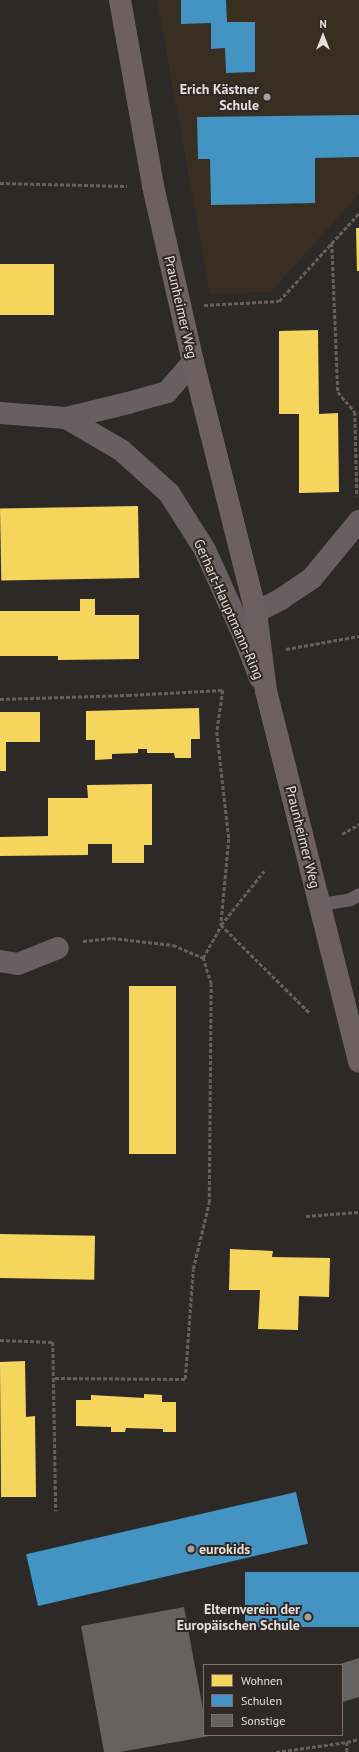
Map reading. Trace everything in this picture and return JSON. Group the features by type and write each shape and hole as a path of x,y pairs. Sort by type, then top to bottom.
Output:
{"main road":[{"name":"Praunheimer Weg","path":"120,0 153,186 193,362 256,612 266,691 359,1060"}],"street":[{"name":"Gerhart-Hauptmann-Ring","path":"0,413 66,418 167,392 193,362"},
{"name":"Gerhart-Hauptmann-Ring","path":"66,418 121,450 169,493 205,550 243,634 266,691"},
{"path":"256,612 281,599 312,578 359,521"},
{"path":"0,961 18,964 58,948"}],"lane":[{"path":"320,904 350,898 359,894"}],"path":[{"path":"0,183 126,186"},
{"path":"199,305 279,301 359,213"},
{"path":"332,243 338,392 355,412 358,496"},
{"path":"285,649 359,636"},
{"path":"0,699 223,690 217,732 229,839 221,925"},
{"path":"342,834 359,824"},
{"path":"55,1378 185,1379 193,1269 209,1203 211,984 203,958 221,925 264,871"},
{"path":"221,925 309,1012"},
{"path":"83,940 112,938 173,945 203,958"},
{"path":"306,1216 359,1212"},
{"path":"0,1340 53,1342 55,1378 56,1511"},
{"path":"276,1752 359,1739"},
{"path":"347,1742 347,1752"}],"shaded area":[{"name":"Erich Kästner Schule","path":"157,0 359,0 359,194 271,292 210,294"}],"building: Wohnen":[{"path":"356,228 359,228 359,271 357,271"},
{"path":"0,264 54,264 54,315 0,315"},
{"path":"318,330 319,414 338,413 339,492 299,493 299,414 279,414 279,331"},
{"path":"138,506 139,578 1,580 0,508"},
{"path":"80,599 95,599 95,615 139,615 139,659 58,660 58,656 0,656 0,611 80,611"},
{"path":"199,708 200,739 191,739 191,758 175,758 174,753 147,753 147,749 138,749 138,753 112,754 112,759 95,760 95,740 86,740 86,711"},
{"path":"0,712 40,712 40,742 6,742 6,771 0,771"},
{"path":"152,784 152,845 144,845 144,863 112,863 112,844 88,844 88,855 0,856 0,837 48,836 48,798 88,798 87,785"},
{"path":"129,986 176,986 176,1154 129,1154"},
{"path":"0,1234 95,1236 94,1280 0,1278"},
{"path":"230,1249 273,1251 272,1257 330,1258 329,1297 299,1296 298,1330 258,1329 260,1290 229,1290"},
{"path":"25,1361 26,1417 35,1416 36,1497 1,1497 0,1362"},
{"path":"144,1394 162,1395 162,1402 176,1402 176,1432 163,1432 163,1429 126,1428 125,1432 111,1432 111,1427 76,1426 76,1400 91,1400 91,1395 144,1398"}],"building: Schulen":[{"path":"181,0 226,0 227,22 255,22 255,72 226,73 225,48 211,49 211,23 181,24"},
{"path":"359,115 359,157 315,158 315,203 211,205 210,159 198,159 197,117"},
{"path":"296,1492 308,1544 38,1606 26,1554"},
{"path":"245,1572 359,1572 359,1627 245,1627"}],"building: Sonstige":[{"path":"184,1607 203,1710 203,1736 210,1736 120,1752 104,1752 81,1626"},
{"path":"359,1658 359,1697 343,1702 343,1664 340,1664"}],"place":[{"name":"Erich Kästner Schule","path":"267,97"},
{"name":"eurokids","path":"191,1549"},
{"name":"Elternverein der Europäischen Schule","path":"308,1617"}]}
